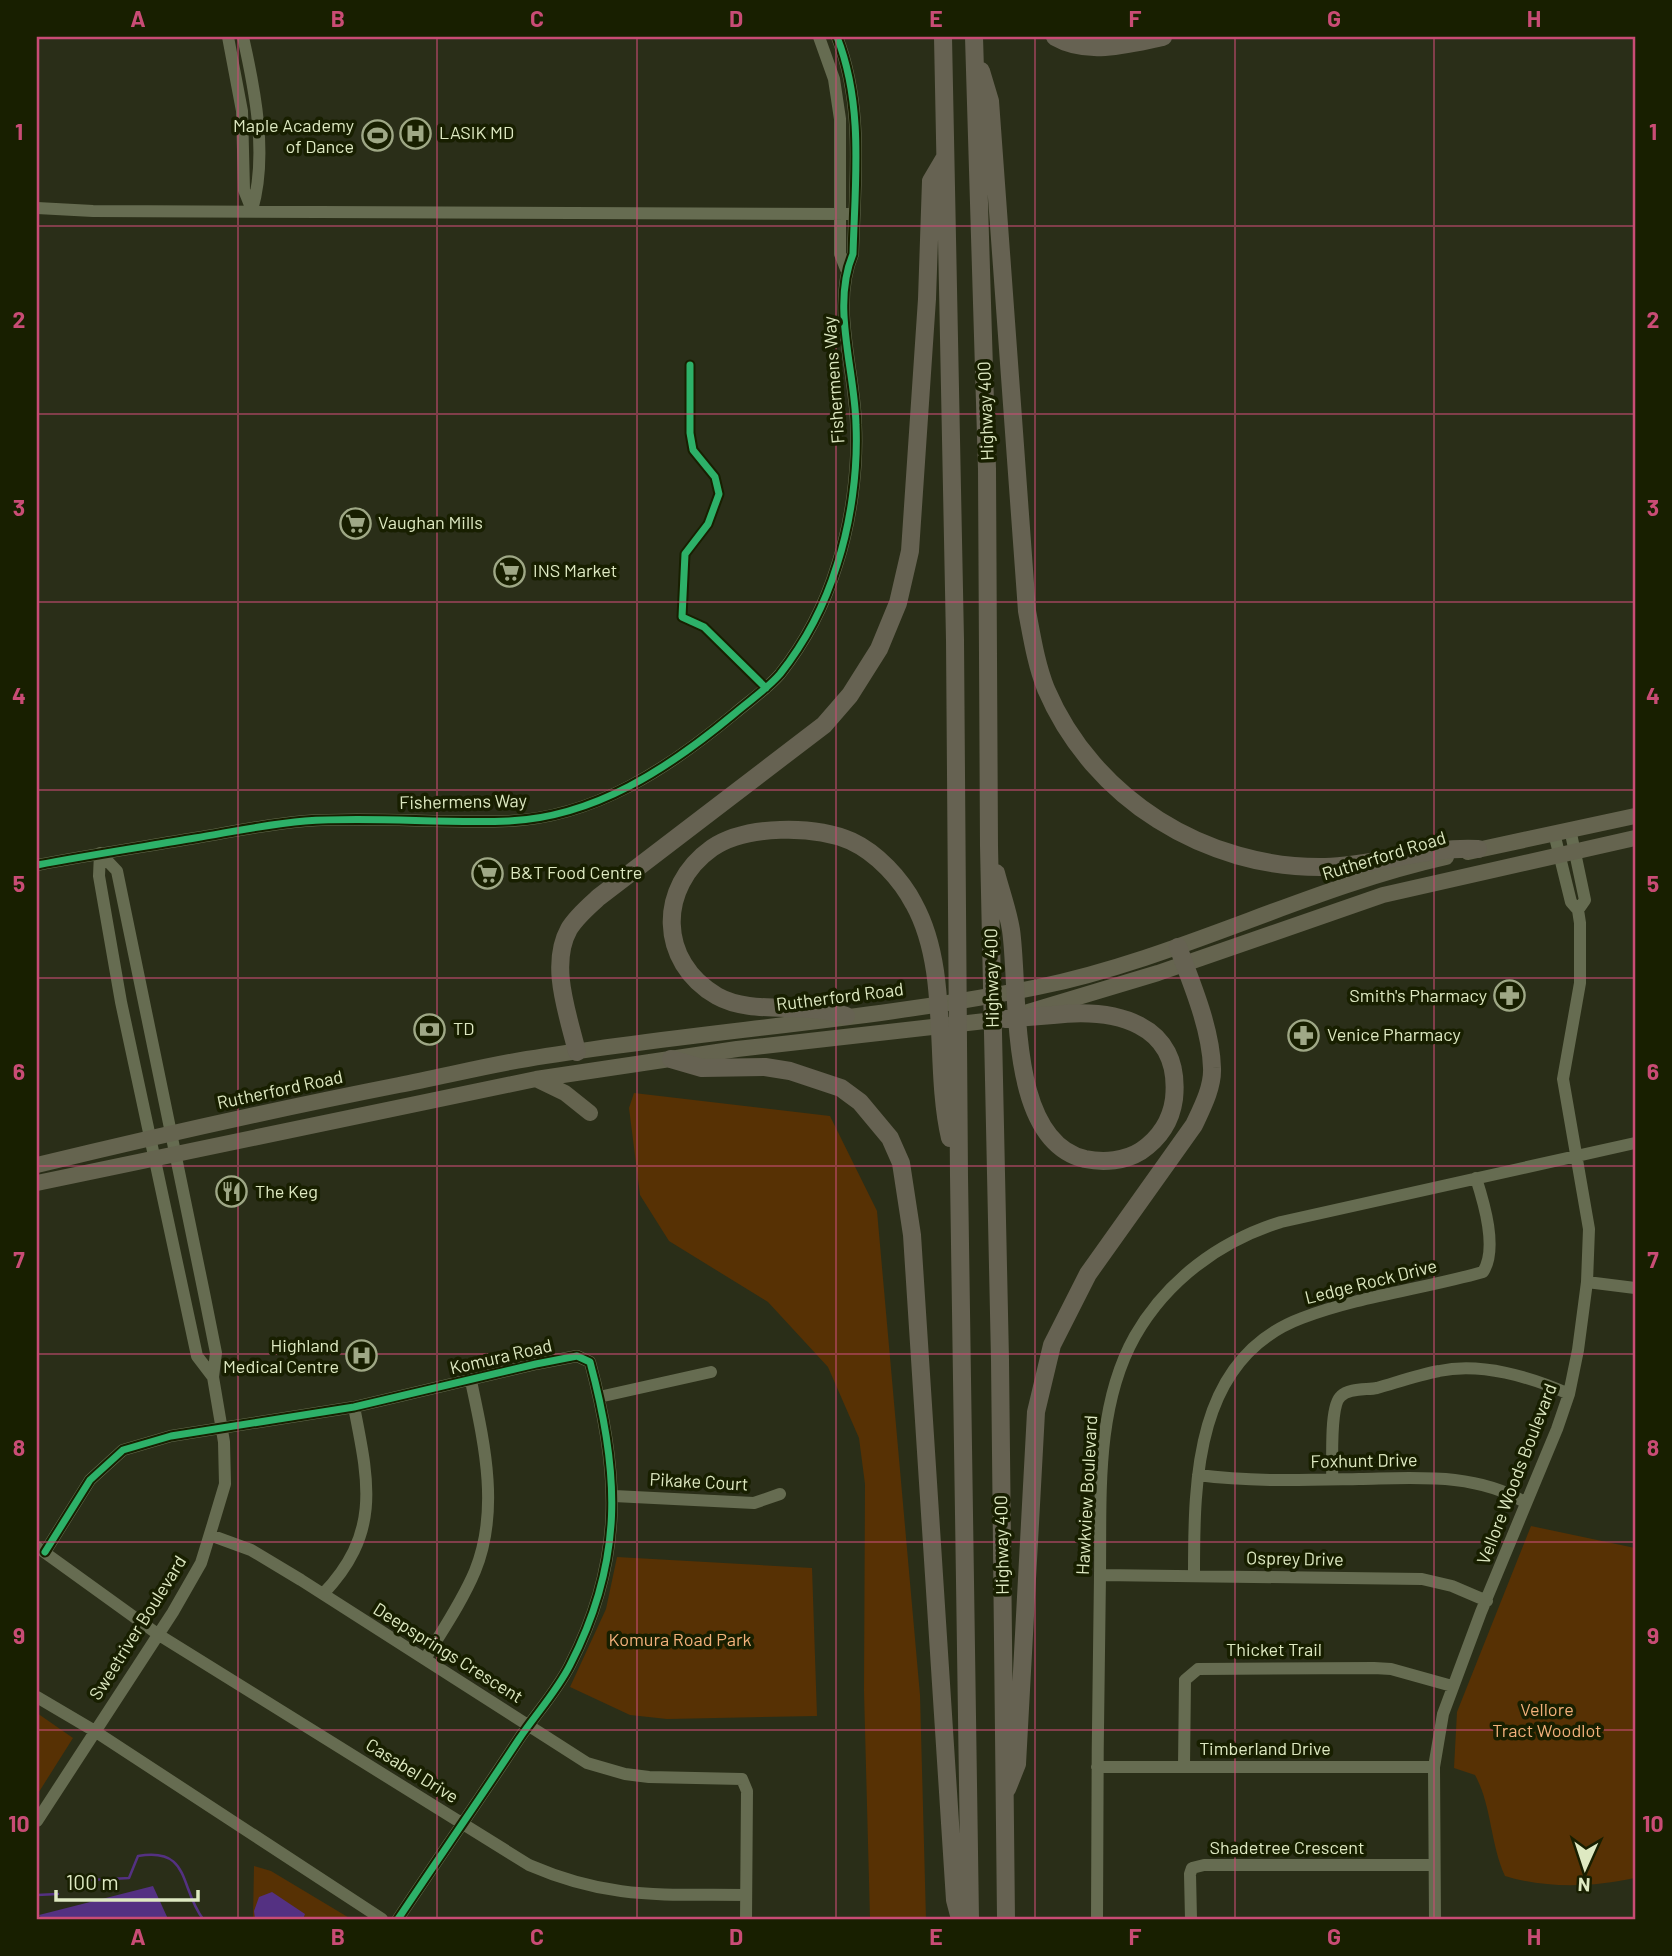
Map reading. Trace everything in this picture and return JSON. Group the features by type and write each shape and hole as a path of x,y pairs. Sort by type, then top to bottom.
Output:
{"highway":[{"name":"Highway 400","path":"943,37 955,640 959,1176 970,1919"},
{"path":"1055,37 1081,47 1090,47 1120,46 1163,37"},
{"name":"Highway 400","path":"974,42 987,469 989,846 1000,1360 1006,1919"},
{"path":"974,42 990,101 1027,611 1045,687 1075,741 1099,772 1132,802 1199,842 1238,856 1292,865 1326,867 1391,861 1462,848 1478,849"},
{"path":"577,1052 560,961 570,926 599,897 824,725 850,695 879,649 898,603 910,551 927,299 931,181 944,159"},
{"path":"846,1016 824,1008 753,1006 719,998 691,978 674,948 671,919 678,891 692,865 714,847 740,836 774,829 814,832 851,841 890,869 914,904 928,937 947,1125 959,1176"},
{"path":"989,846 1011,928 1026,1087 1038,1123 1058,1146 1075,1156 1093,1161 1117,1161 1136,1154 1155,1141 1168,1122 1175,1083 1164,1047 1153,1034 1125,1017 1100,1012 1051,1010 1005,1019"},
{"path":"1003,1799 1017,1764 1036,1412 1052,1345 1088,1274 1194,1125 1205,1102 1212,1070 1207,1039 1181,955"},
{"path":"671,1059 702,1069 765,1067 790,1071 841,1088 880,1123 901,1163 912,1235 955,1900 960,1919"}],"main road":[{"name":"Rutherford Road","path":"1051,1010 1181,955 1414,864 1635,816"},
{"name":"Rutherford Road","path":"37,1165 306,1103 577,1052 903,1009 1040,986 1130,964 1181,955 1383,895 1635,838"},
{"path":"37,1183 536,1079 671,1059 1005,1019"},
{"path":"577,1052 587,1071"},
{"path":"536,1079 565,1093 590,1113"}],"street":[{"path":"228,37 242,111 244,190 252,209"},
{"path":"243,37 257,125 257,191 252,209"},
{"name":"Fishermens Way","path":"37,865 290,822 338,818 510,821 563,813 622,791 698,745 780,674 813,626 844,542 857,427 846,341 846,270 840,254 837,96 819,37"},
{"name":"Fishermens Way","path":"837,37 853,90 853,254 846,270"},
{"path":"37,208 93,211 252,209 854,214"},
{"name":"Vellore Woods Boulevard","path":"1435,1919 1434,1767 1452,1686 1569,1394 1587,1282 1588,1213 1563,1079 1580,984 1578,911 1571,902 1567,853 1562,831"},
{"name":"Sweetriver Boulevard","path":"37,1821 93,1730 159,1635 201,1563 225,1484 222,1427 213,1377 216,1353 117,871 100,853"},
{"name":"Sweetriver Boulevard","path":"100,853 99,876 121,1002 197,1356 213,1377"},
{"name":"Hawkview Boulevard","path":"1097,1919 1099,1520 1110,1405 1115,1383 1134,1338 1162,1298 1200,1261 1248,1232 1281,1222 1635,1143"},
{"name":"Ledge Rock Drive","path":"1194,1574 1200,1449 1215,1404 1240,1362 1268,1336 1300,1319 1483,1272 1488,1263 1487,1231 1476,1178"},
{"path":"1587,1282 1635,1288"},
{"name":"Komura Road","path":"41,1549 90,1480 123,1450 171,1436 354,1407 577,1356 590,1362 599,1397 614,1496 605,1571 589,1625 569,1668 398,1919"},
{"path":"1332,1479 1334,1406 1341,1395 1442,1370 1493,1371 1518,1376 1569,1394"},
{"path":"599,1397 711,1372"},
{"path":"425,1659 475,1570 484,1535 489,1471 471,1381"},
{"path":"323,1594 343,1573 366,1522 369,1493 354,1407"},
{"name":"Foxhunt Drive","path":"1198,1475 1243,1480 1456,1479 1515,1496 1526,1503"},
{"name":"Pikake Court","path":"614,1496 754,1503 780,1494"},
{"name":"Deepsprings Crescent","path":"210,1535 251,1550 530,1723 587,1763 625,1774 742,1779 747,1791 746,1919"},
{"name":"Casabel Drive","path":"41,1549 159,1635 464,1823 496,1847 568,1882 630,1894 746,1895"},
{"name":"Osprey Drive","path":"1100,1574 1422,1578 1452,1586 1487,1601"},
{"name":"Thicket Trail","path":"1184,1766 1185,1680 1198,1669 1383,1669 1452,1686"},
{"path":"37,1697 93,1730 383,1919"},
{"name":"Timberland Drive","path":"1097,1767 1434,1767"},
{"name":"Shadetree Crescent","path":"1191,1919 1190,1874 1192,1868 1204,1865 1434,1865"}],"green space":[{"path":"634,1093 830,1116 877,1211 920,1695 926,1919 870,1919 864,1691 865,1484 859,1438 828,1367 768,1302 669,1241 640,1195 629,1108"},
{"name":"Vellore Tract Woodlot","path":"1531,1526 1635,1548 1635,1878 1603,1883 1554,1885 1505,1876 1496,1851 1481,1787 1475,1775 1454,1768 1457,1712"},
{"name":"Komura Road Park","path":"617,1557 812,1568 817,1716 667,1719 630,1715 570,1687 606,1609"},
{"path":"37,1713 73,1738 37,1795"},
{"path":"254,1866 271,1871 351,1919 253,1919"}],"shaded area":[{"path":"153,1886 168,1919 42,1919 39,1915"},
{"path":"272,1892 305,1914 303,1919 255,1919 254,1911 259,1897"}],"waterway":[{"path":"92,1880 129,1878 138,1856 155,1855 167,1858 176,1864 181,1872 195,1907 203,1919"},
{"path":"37,1895 58,1894"}],"cycle path":[{"path":"37,865 291,822 356,819 509,821 571,810 601,800 657,771 709,734 780,674 814,622 827,594 846,531 855,478 855,404 846,338 844,295 853,254 856,144 851,89 837,37"},
{"path":"690,365 690,433 693,450 715,477 719,494 708,524 685,554 682,617 704,627 766,688"},
{"path":"45,1552 90,1480 123,1450 171,1436 354,1407 577,1356 590,1362 607,1441 612,1516 600,1589 588,1626 559,1684 398,1919"}],"place":[{"name":"LASIK MD","path":"416,133"},
{"name":"Maple Academy of Dance","path":"377,136"},
{"name":"Vaughan Mills","path":"355,523"},
{"name":"INS Market","path":"510,571"},
{"name":"B&T Food Centre","path":"487,873"},
{"name":"Smith's Pharmacy","path":"1510,996"},
{"name":"TD","path":"430,1029"},
{"name":"Venice Pharmacy","path":"1304,1035"},
{"name":"The Keg","path":"232,1192"},
{"name":"Highland Medical Centre","path":"362,1356"}]}
